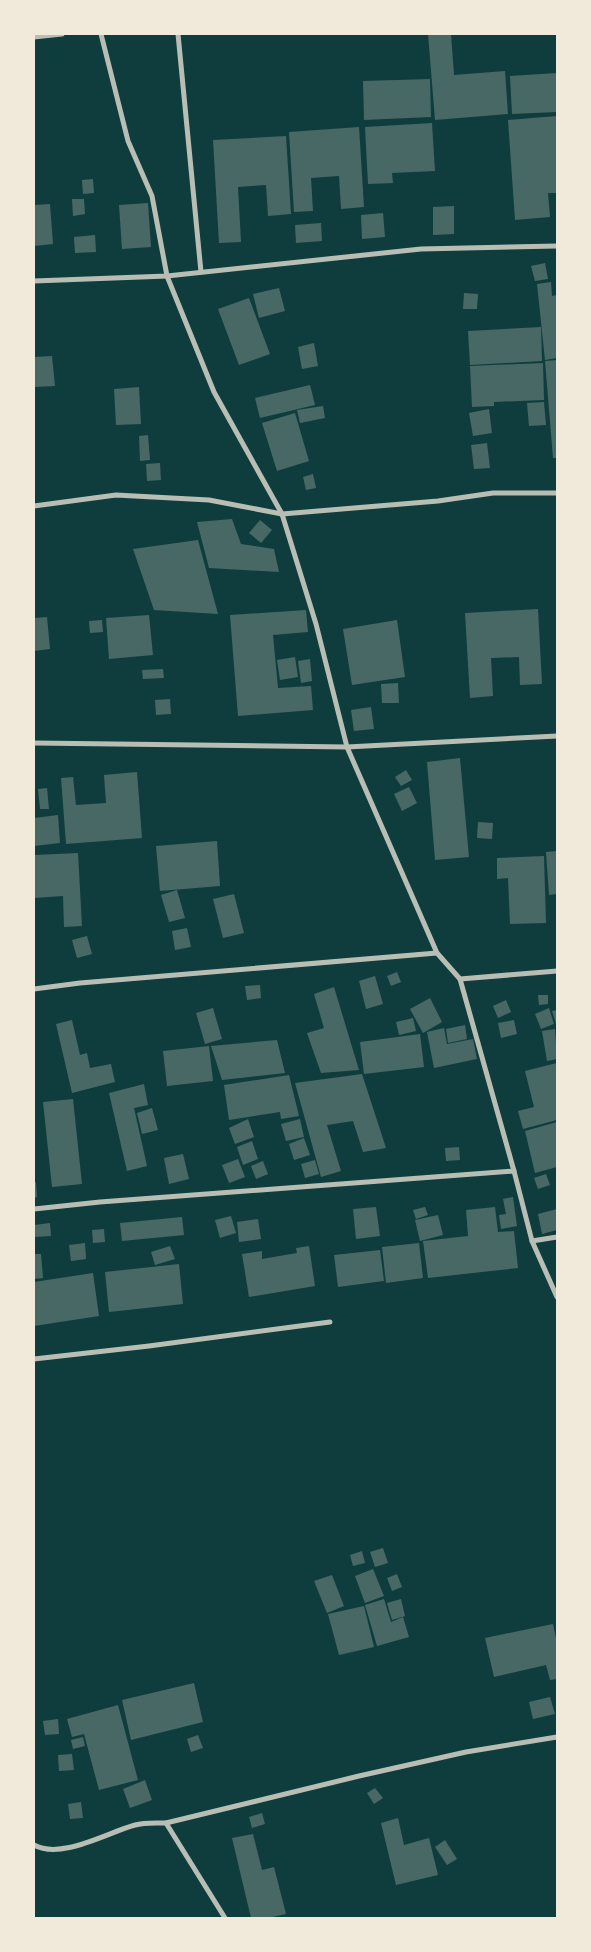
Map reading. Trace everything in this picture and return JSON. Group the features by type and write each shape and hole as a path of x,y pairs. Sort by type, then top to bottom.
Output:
{"street":[{"path":"34,37 62,34"},
{"path":"101,34 128,141 152,196 166,276 214,392 282,514 316,624 346,747 437,953 460,979 532,1241 557,1297"},
{"path":"178,34 201,272"},
{"path":"34,281 166,276 421,249 557,246"},
{"path":"34,506 116,496 175,497 209,500 282,514 438,501 493,493 557,493"},
{"path":"34,743 346,747 557,736"},
{"path":"34,989 90,982 437,953"},
{"path":"460,979 557,971"},
{"path":"34,1209 100,1202 514,1171"},
{"path":"532,1241 557,1237"},
{"path":"34,1359 330,1322"},
{"path":"34,1845 41,1849 60,1850 138,1824 166,1823 456,1754 557,1736"},
{"path":"166,1823 225,1918"}],"building":[{"path":"428,34 451,34 454,75 505,71 508,114 435,120"},
{"path":"557,73 557,112 512,114 510,76"},
{"path":"430,79 431,117 364,120 363,81"},
{"path":"557,116 557,193 548,193 550,217 515,220 508,120"},
{"path":"432,123 435,171 392,173 393,183 368,184 365,127"},
{"path":"359,127 364,207 341,209 339,176 311,178 313,211 294,212 289,132"},
{"path":"286,136 291,214 268,216 266,185 238,187 241,242 219,243 213,140"},
{"path":"93,179 94,193 83,194 82,180"},
{"path":"72,199 84,199 85,214 73,216"},
{"path":"148,203 151,247 122,249 119,205"},
{"path":"50,204 53,244 34,246 34,205"},
{"path":"454,206 454,234 433,235 433,207"},
{"path":"383,213 385,237 362,239 361,215"},
{"path":"321,223 322,241 296,243 295,225"},
{"path":"95,235 96,252 75,253 74,237"},
{"path":"545,263 548,279 535,281 531,266"},
{"path":"551,282 552,296 557,295 557,358 545,360 537,284"},
{"path":"279,288 285,311 259,318 253,294"},
{"path":"464,293 478,294 477,309 463,309"},
{"path":"249,298 270,354 239,365 218,309"},
{"path":"541,327 542,361 470,365 468,331"},
{"path":"314,343 318,366 302,369 298,347"},
{"path":"52,356 55,386 34,387 34,357"},
{"path":"557,360 557,458 553,458 545,361"},
{"path":"543,363 544,400 494,402 494,406 472,407 470,366"},
{"path":"310,385 315,405 260,418 255,398"},
{"path":"139,387 141,424 116,425 114,389"},
{"path":"544,402 546,425 529,426 527,403"},
{"path":"323,406 325,418 300,423 297,410"},
{"path":"489,409 492,433 473,436 469,413"},
{"path":"295,413 309,461 277,471 262,423"},
{"path":"148,435 150,460 140,461 139,436"},
{"path":"487,443 490,468 474,469 471,445"},
{"path":"160,463 161,480 147,481 146,464"},
{"path":"313,474 316,488 306,490 303,477"},
{"path":"232,519 241,544 274,549 279,572 209,568 197,522"},
{"path":"260,520 272,530 261,543 249,533"},
{"path":"198,540 218,614 154,610 133,549"},
{"path":"538,609 542,684 520,685 519,657 491,658 493,696 470,698 465,613"},
{"path":"306,610 308,632 273,635 278,688 311,686 313,710 238,716 230,615"},
{"path":"149,615 153,655 109,659 106,618"},
{"path":"47,617 50,649 34,651 34,618"},
{"path":"102,620 103,632 90,633 89,621"},
{"path":"397,620 405,677 352,685 343,629"},
{"path":"295,657 298,677 280,680 277,660"},
{"path":"310,659 312,681 301,683 298,661"},
{"path":"163,669 164,678 143,679 142,670"},
{"path":"398,683 399,703 382,703 381,684"},
{"path":"170,699 171,714 156,715 155,700"},
{"path":"371,707 374,729 354,731 351,710"},
{"path":"460,758 469,857 435,860 427,762"},
{"path":"406,770 412,780 401,786 395,777"},
{"path":"137,772 142,838 66,844 61,778 73,777 76,805 106,803 104,775"},
{"path":"409,787 417,803 402,811 394,794"},
{"path":"47,788 49,809 40,809 38,789"},
{"path":"58,815 60,843 34,846 34,818"},
{"path":"478,822 493,823 492,839 477,838"},
{"path":"217,841 220,886 160,891 156,846"},
{"path":"557,851 557,894 549,895 546,852"},
{"path":"78,853 82,926 64,927 63,896 34,898 34,855"},
{"path":"544,856 546,923 510,924 508,878 497,879 497,858"},
{"path":"177,890 185,918 169,922 161,895"},
{"path":"234,894 244,933 223,938 213,899"},
{"path":"187,928 191,947 175,950 172,931"},
{"path":"87,936 92,954 77,958 72,940"},
{"path":"397,972 401,982 391,986 387,976"},
{"path":"375,976 383,1004 366,1009 359,981"},
{"path":"260,985 261,998 247,1000 245,986"},
{"path":"334,987 359,1070 321,1073 307,1033 324,1028 314,994"},
{"path":"538,995 548,995 548,1004 539,1005"},
{"path":"430,998 442,1022 423,1033 410,1009"},
{"path":"506,1000 511,1012 498,1018 493,1006"},
{"path":"213,1008 222,1039 205,1044 196,1013"},
{"path":"549,1008 554,1024 541,1029 535,1014"},
{"path":"557,1010 557,1027 552,1011"},
{"path":"413,1018 416,1031 399,1035 396,1022"},
{"path":"72,1020 80,1055 87,1053 90,1068 111,1064 115,1082 72,1093 56,1024"},
{"path":"514,1020 517,1034 501,1038 498,1023"},
{"path":"465,1025 467,1039 448,1043 446,1029"},
{"path":"444,1028 447,1044 473,1039 477,1059 434,1068 427,1032"},
{"path":"555,1029 557,1059 547,1061 542,1031"},
{"path":"420,1034 424,1067 364,1074 360,1042"},
{"path":"277,1040 285,1073 222,1080 211,1046"},
{"path":"209,1046 213,1081 167,1086 163,1051"},
{"path":"557,1063 557,1120 523,1129 518,1111 534,1107 525,1071"},
{"path":"362,1074 386,1148 363,1152 353,1121 327,1125 341,1171 321,1177 295,1083"},
{"path":"289,1075 299,1116 281,1119 280,1112 229,1120 224,1085"},
{"path":"144,1084 148,1105 134,1108 147,1166 127,1171 109,1093"},
{"path":"73,1099 82,1184 52,1187 43,1102"},
{"path":"152,1108 158,1130 142,1134 137,1113"},
{"path":"248,1119 254,1137 235,1144 229,1128"},
{"path":"300,1119 304,1137 286,1141 281,1124"},
{"path":"557,1122 557,1167 535,1173 525,1131"},
{"path":"304,1138 310,1155 294,1160 289,1144"},
{"path":"252,1141 258,1159 243,1165 237,1147"},
{"path":"459,1147 460,1160 446,1161 445,1148"},
{"path":"183,1154 189,1179 169,1184 164,1158"},
{"path":"238,1159 245,1177 229,1183 222,1165"},
{"path":"315,1160 319,1174 305,1178 301,1164"},
{"path":"263,1161 268,1174 256,1179 251,1166"},
{"path":"546,1174 550,1185 538,1189 534,1178"},
{"path":"34,1182 36,1182 37,1197 34,1198"},
{"path":"513,1197 517,1226 501,1229 499,1215 506,1214 503,1199"},
{"path":"376,1207 380,1236 356,1239 353,1209"},
{"path":"425,1207 428,1215 416,1219 413,1210"},
{"path":"495,1207 498,1232 514,1231 518,1268 428,1278 423,1241 468,1236 466,1210"},
{"path":"557,1209 557,1230 542,1234 538,1214"},
{"path":"438,1215 443,1235 420,1241 415,1220"},
{"path":"231,1216 236,1233 220,1238 215,1220"},
{"path":"182,1217 184,1235 122,1241 120,1223"},
{"path":"258,1219 261,1239 239,1242 237,1222"},
{"path":"50,1223 51,1236 34,1237 34,1225"},
{"path":"104,1229 105,1242 93,1243 92,1230"},
{"path":"85,1243 86,1259 71,1261 69,1245"},
{"path":"419,1243 423,1278 386,1283 382,1247"},
{"path":"170,1246 175,1259 155,1265 151,1252"},
{"path":"309,1246 315,1286 249,1297 242,1254 262,1251 262,1259 297,1253 296,1248"},
{"path":"380,1250 384,1281 338,1287 334,1255"},
{"path":"34,1254 41,1254 43,1278 34,1279"},
{"path":"179,1264 183,1304 109,1312 105,1272"},
{"path":"93,1273 99,1316 34,1326 34,1282"},
{"path":"383,1548 388,1563 375,1567 370,1552"},
{"path":"362,1551 365,1563 353,1566 350,1555"},
{"path":"373,1569 384,1596 365,1603 355,1576"},
{"path":"397,1574 402,1587 392,1591 387,1578"},
{"path":"332,1575 344,1606 327,1613 314,1581"},
{"path":"384,1599 391,1622 403,1617 409,1637 377,1646 365,1605"},
{"path":"401,1599 405,1616 392,1620 387,1603"},
{"path":"364,1606 374,1647 339,1655 328,1614"},
{"path":"553,1624 557,1643 557,1679 550,1680 546,1665 494,1677 485,1638"},
{"path":"194,1683 203,1722 131,1740 122,1700"},
{"path":"550,1697 555,1714 533,1719 529,1702"},
{"path":"118,1705 138,1780 99,1790 84,1734 72,1737 67,1719"},
{"path":"58,1719 59,1734 45,1735 43,1721"},
{"path":"198,1735 203,1748 191,1752 187,1739"},
{"path":"83,1737 85,1746 73,1749 71,1740"},
{"path":"72,1754 74,1770 59,1771 58,1755"},
{"path":"145,1780 152,1800 130,1808 123,1789"},
{"path":"375,1788 383,1798 374,1804 367,1793"},
{"path":"81,1802 83,1818 70,1819 68,1804"},
{"path":"262,1813 265,1824 252,1828 249,1817"},
{"path":"398,1818 404,1845 429,1838 438,1875 396,1885 381,1823"},
{"path":"253,1834 262,1870 274,1867 286,1914 268,1918 251,1918 232,1838"},
{"path":"445,1840 457,1859 447,1865 435,1847"}]}
